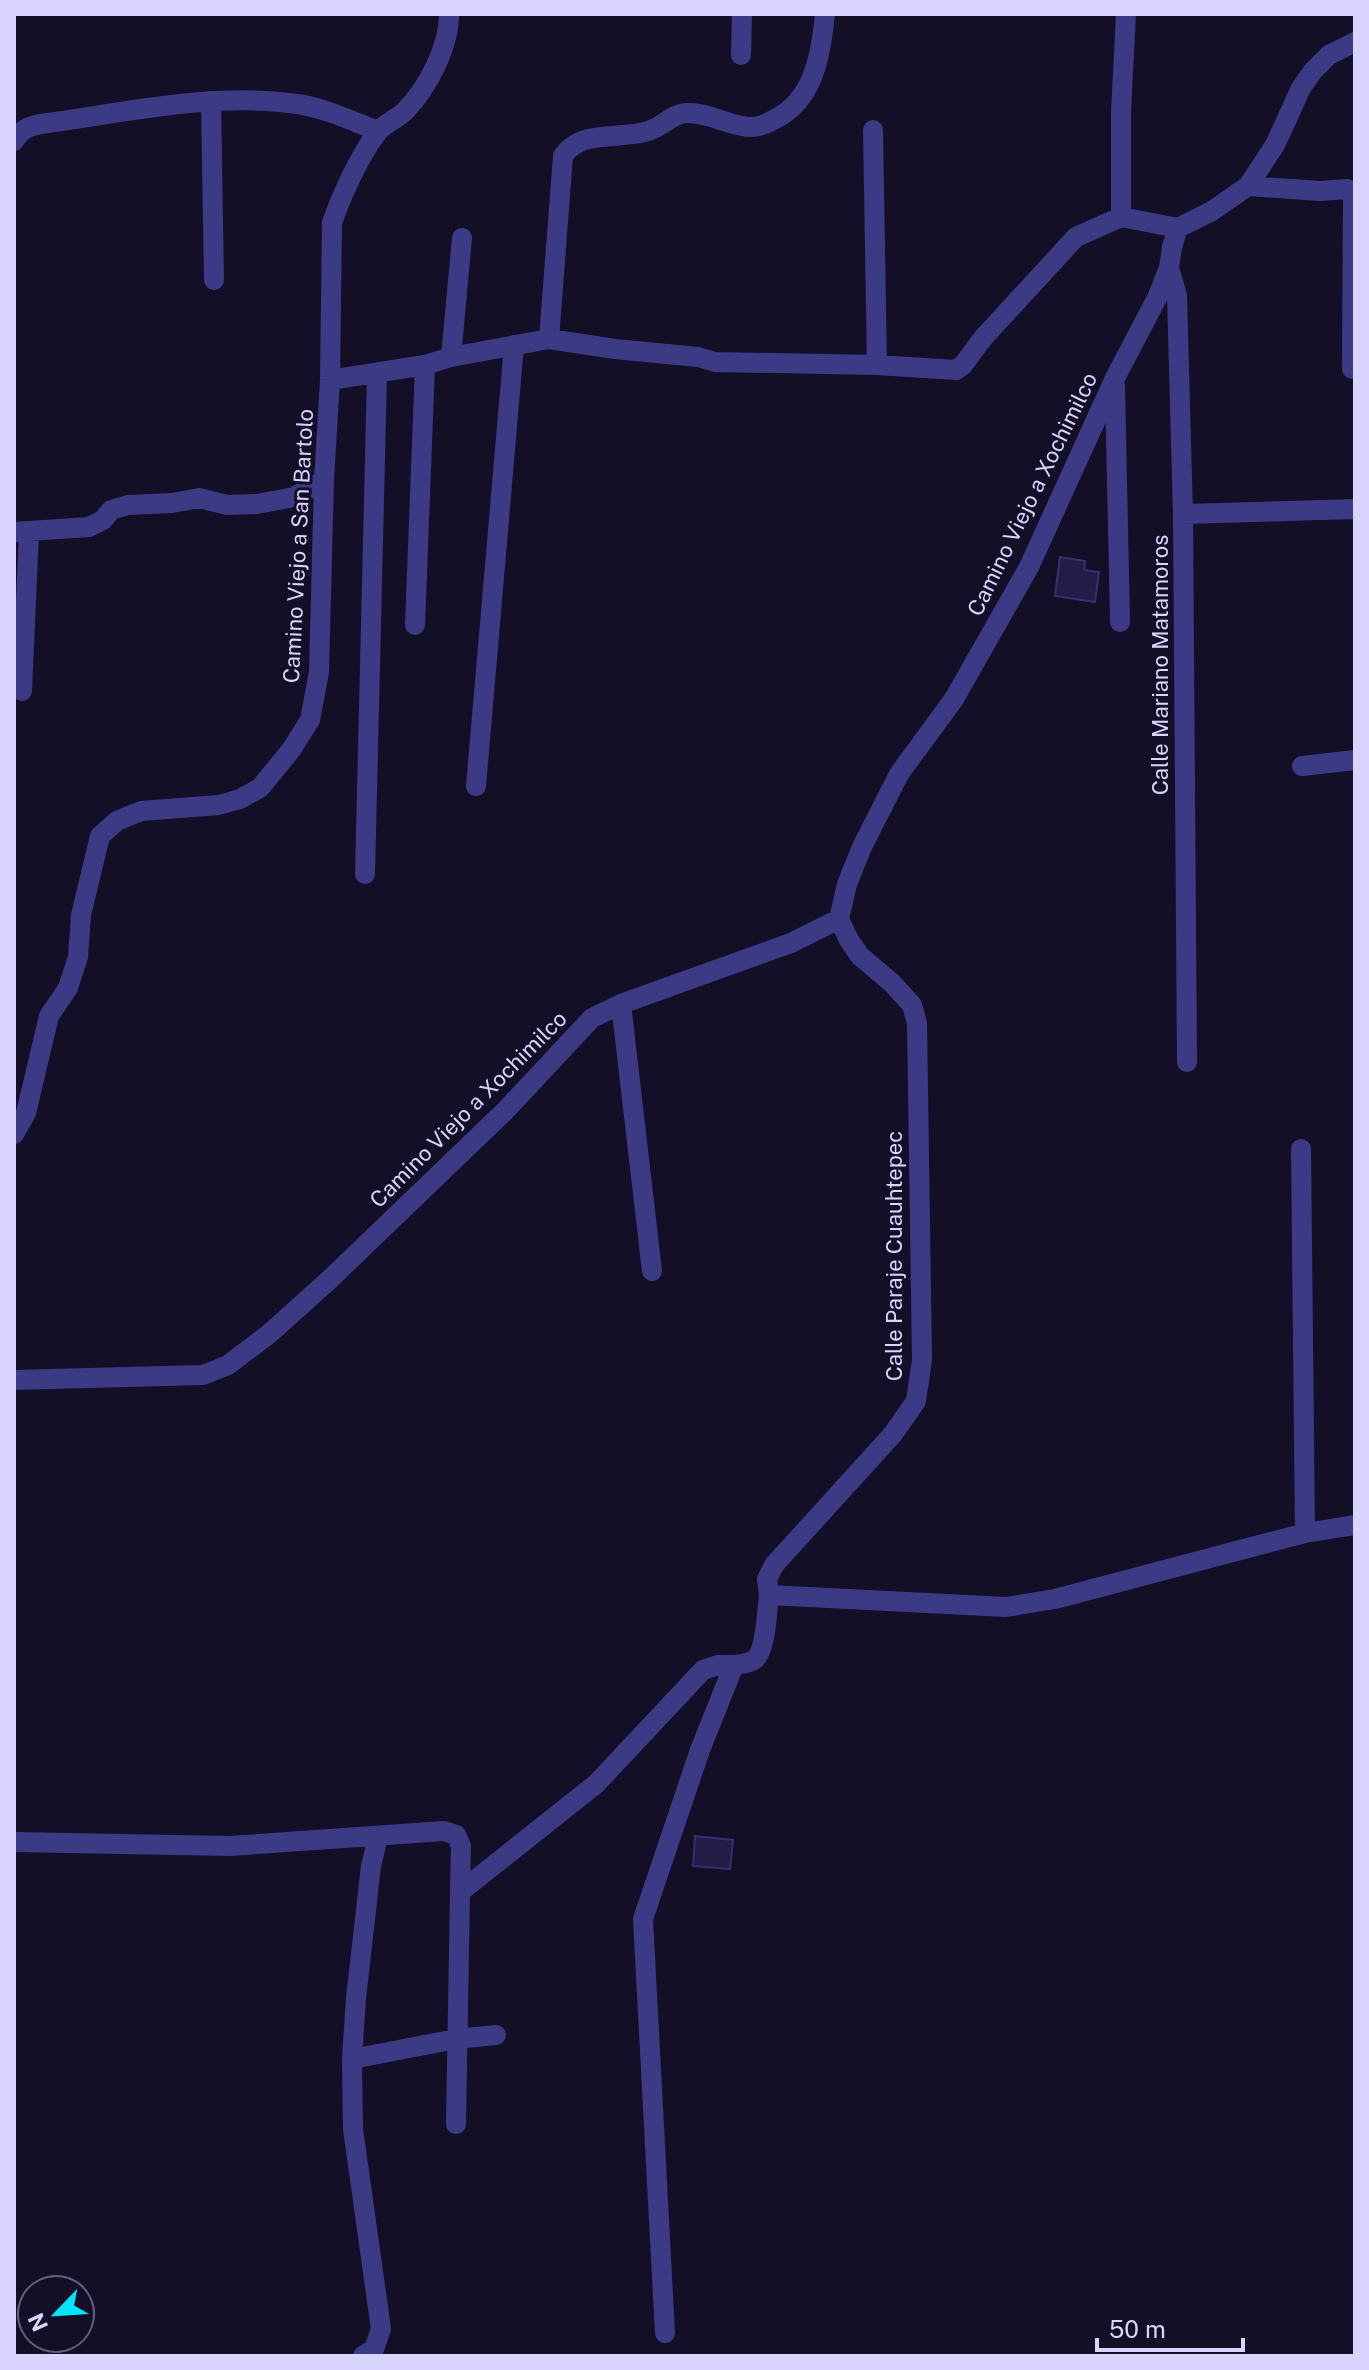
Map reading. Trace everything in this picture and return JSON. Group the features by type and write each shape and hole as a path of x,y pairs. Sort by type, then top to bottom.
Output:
{"street":[{"path":"449,14 439,57 418,96 404,112 378,131 340,199 332,223 330,380 377,374 549,339 698,357 715,362 956,370 1076,237 1121,217 1178,228 1212,211 1248,186 1275,145 1301,88 1313,71 1329,55 1355,42"},
{"path":"741,55 742,14"},
{"path":"549,339 563,156 570,146 582,140 645,133 681,113 709,115 752,127 768,123 799,103 808,86 822,44 825,14"},
{"path":"1121,217 1121,112 1126,14"},
{"path":"14,141 18,133 29,126 211,101 297,104 378,131"},
{"path":"211,101 214,280"},
{"path":"873,130 877,365"},
{"path":"1248,186 1320,191 1347,189 1353,197 1352,369"},
{"name":"Camino Viejo a Xochimilco","path":"14,1380 203,1375 228,1365 269,1334 432,1183 592,1018 621,1004 791,943 839,919 847,884 862,847 899,774 954,699 1029,567 1115,378 1157,298 1169,268 1178,228"},
{"path":"451,357 462,238"},
{"name":"Calle Mariano Matamoros","path":"1169,268 1177,295 1183,514 1187,1062"},
{"path":"476,786 514,345"},
{"path":"415,625 425,365"},
{"path":"365,874 377,374"},
{"path":"1115,378 1120,622"},
{"name":"Camino Viejo a San Bartolo","path":"14,1134 26,1113 49,1016 68,988 78,957 81,915 100,836 117,821 141,811 219,805 240,799 260,788 291,750 310,720 319,672 330,380"},
{"path":"22,691 21,532 89,527 103,520 111,510 128,505 199,498 227,505 257,504 294,497 324,480"},
{"path":"1183,514 1355,509"},
{"path":"1302,766 1355,760"},
{"name":"Calle Paraje Cuauhtepec","path":"734,1665 757,1659 762,1647 769,1595 767,1579 774,1565 893,1434 916,1401 922,1360 917,1023 912,1005 860,956 839,919"},
{"path":"621,1004 652,1271"},
{"path":"1301,1149 1305,1533"},
{"path":"769,1595 1006,1607 1055,1599 1305,1533 1355,1525"},
{"path":"460,1892 596,1784 703,1670 718,1665 734,1665 700,1750 643,1919 665,2333"},
{"path":"14,1842 230,1846 444,1831 456,1835 461,1846 456,2124"},
{"path":"363,2356 374,2349 381,2329 353,2129 352,2059 371,1866 378,1837"},
{"path":"352,2059 456,2039 496,2035"}],"building":[{"path":"1060,557 1085,561 1084,570 1099,572 1095,602 1055,596"},
{"path":"695,1836 733,1840 730,1869 693,1866"}]}
